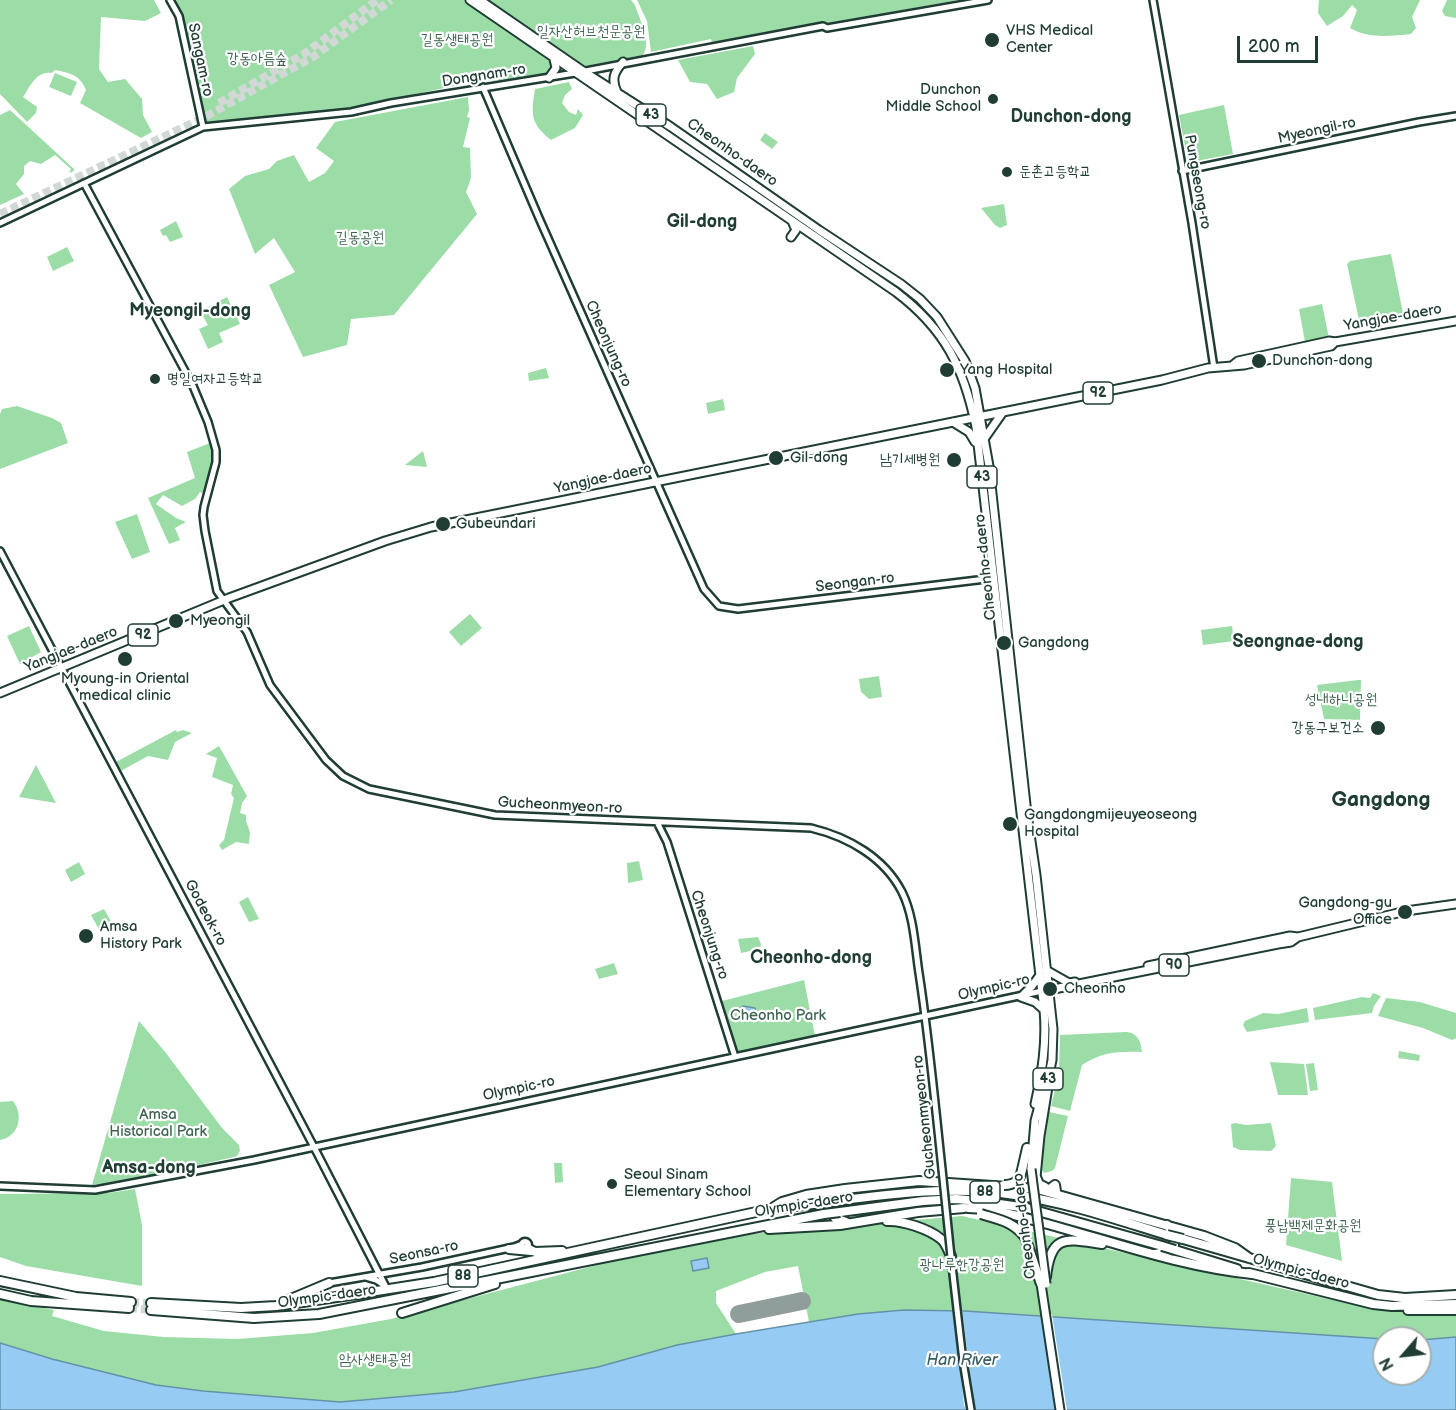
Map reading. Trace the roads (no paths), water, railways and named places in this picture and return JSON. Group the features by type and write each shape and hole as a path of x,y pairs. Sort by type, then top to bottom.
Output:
{"highway":[{"path":"1003,1186 1016,1183 1027,1169 1027,1148"},
{"path":"907,1176 919,1181"},
{"path":"1036,1177 1050,1190"},
{"path":"1003,1186 1013,1180"},
{"path":"770,1209 782,1202 806,1195 844,1189 919,1181 949,1181 1050,1190 1106,1211 1130,1224"},
{"path":"844,1189 832,1197 830,1210 835,1218 851,1223"},
{"name":"Olympic-daero","path":"1456,1295 1388,1297 1351,1289 1040,1200 987,1192 923,1191 770,1209 434,1282 276,1306 241,1308 151,1306 254,1318 309,1315 368,1306 824,1214 956,1199 1026,1208 1252,1274 1357,1301 1392,1306 1456,1304"},
{"path":"1083,1202 1102,1202 1204,1236 1235,1248 1249,1258"},
{"path":"887,1206 988,1210 1043,1222 1190,1264 1252,1274"},
{"path":"743,1230 851,1223 937,1209 966,1208 1011,1223 1025,1237 1043,1284"},
{"path":"870,1220 906,1223 937,1237 943,1241 951,1257"},
{"path":"1043,1222 1085,1226"},
{"path":"1154,1254 1167,1252 1175,1242 1173,1230 1160,1222"},
{"path":"1043,1284 1049,1257 1058,1245 1069,1240 1119,1245"},
{"path":"524,1246 535,1252"},
{"path":"509,1249 535,1252 576,1251"},
{"path":"402,1313 485,1288 512,1277"},
{"path":"0,1281 76,1297 130,1305 31,1301 0,1294"},
{"path":"276,1306 329,1283"},
{"path":"1405,1298 1456,1290"},
{"path":"1392,1306 1420,1311 1456,1310"}],"main road":[{"name":"Sangam-ro","path":"170,0 179,16 203,127"},
{"name":"Cheonho-daero","path":"470,0 900,295 944,341 962,372 984,439 990,475 1033,915 1053,1029 1052,1060 1035,1121 1027,1169 1062,1410"},
{"name":"Cheonho-daero","path":"480,0 901,284 937,317 965,362 975,388 979,451 994,578 1021,791 1036,875 1043,972"},
{"name":"Dongnam-ro","path":"0,223 203,127 351,112 483,87 549,78 623,62 823,26 827,28 988,0"},
{"name":"Pungseong-ro","path":"1153,0 1214,368"},
{"path":"549,78 556,68 554,59"},
{"path":"618,94 614,79 623,62"},
{"path":"488,99 495,86"},
{"name":"Cheonjung-ro","path":"483,87 704,589 719,606"},
{"name":"Myeongil-ro","path":"1182,171 1456,116"},
{"name":"Gucheonmyeon-ro","path":"84,183 198,397 208,422 216,450 216,462 204,507 205,531 215,584 224,601 247,632 270,685 326,760 342,776 356,784 385,794 495,815 811,828 838,836 862,849 897,884 905,901 912,926 926,1017 951,1257 971,1410"},
{"path":"790,219 795,228 790,237"},
{"name":"Yangjae-daero","path":"0,693 224,601 411,532 1173,378 1233,365 1238,361 1286,350 1456,321"},
{"path":"984,439 1003,412"},
{"path":"953,422 972,435 979,451"},
{"name":"Godeok-ro","path":"0,551 386,1287"},
{"name":"Seongan-ro","path":"719,606 738,609 994,578"},
{"name":"Cheonjung-ro","path":"657,822 667,842 735,1057"},
{"name":"Olympic-ro","path":"0,1186 95,1190 314,1147 1021,997 1290,936 1298,937 1406,911 1456,904"},
{"path":"1043,972 1067,985 1048,1009 1021,997 1043,972"},
{"name":"Cheonho-daero","path":"1027,1148 1045,1052 1048,1009"},
{"path":"1036,1177 1048,1080"},
{"name":"Seonsa-ro","path":"329,1283 524,1246"},
{"path":"365,1277 376,1280 386,1287 387,1281 395,1272"}],"water":[{"path":"743,1006 755,1008 754,1017 749,1018 742,1013 740,1008"},
{"path":"707,1258 709,1268 693,1271 691,1261"},
{"name":"Han River","path":"904,1310 965,1311 1372,1338 1372,1386 1432,1386 1432,1339 1456,1337 1456,1410 0,1410 0,1343 52,1359 156,1385 340,1402 454,1392 598,1367 677,1345 858,1314"}],"tunnel":[{"path":"219,103 304,54 377,0"},
{"path":"0,214 205,117 313,57 391,0"},
{"path":"131,1302 151,1303"},
{"path":"129,1308 151,1310"}],"place":[{"name":"VHS Medical Center","path":"992,40"},
{"name":"Dunchon Middle School","path":"993,99"},
{"name":"둔촌고등학교","path":"1007,172"},
{"name":"Dunchon-dong","path":"1259,361"},
{"name":"Yang Hospital","path":"947,370"},
{"name":"명일여자고등학교","path":"155,379"},
{"name":"Gil-dong","path":"776,458"},
{"name":"남기세병원","path":"954,460"},
{"name":"Gubeundari","path":"443,524"},
{"name":"Myeongil","path":"176,621"},
{"name":"Gangdong","path":"1004,643"},
{"name":"Myoung-in Oriental medical clinic","path":"125,659"},
{"name":"강동구보건소","path":"1378,728"},
{"name":"Gangdongmijeuyeoseong Hospital","path":"1010,824"},
{"name":"Gangdong-gu Office","path":"1405,912"},
{"name":"Amsa History Park","path":"86,936"},
{"name":"Cheonho","path":"1050,989"},
{"name":"Seoul Sinam Elementary School","path":"612,1184"}],"district":[{"name":"Dunchon-dong","path":"1071,117"},
{"name":"Gil-dong","path":"702,222"},
{"name":"Myeongil-dong","path":"190,311"},
{"name":"Seongnae-dong","path":"1298,642"},
{"name":"Gangdong","path":"1381,801"},
{"name":"Cheonho-dong","path":"811,958"},
{"name":"Amsa-dong","path":"149,1168"}],"park label":[{"name":"일자산허브천문공원","path":"591,32"},
{"name":"길동생태공원","path":"457,40"},
{"name":"강동아름숲","path":"257,59"},
{"name":"길동공원","path":"360,238"},
{"name":"성내하니공원","path":"1341,700"},
{"name":"Cheonho Park","path":"778,1016"},
{"name":"Amsa Historical Park","path":"158,1124"},
{"name":"풍납백제문화공원","path":"1313,1226"},
{"name":"광나루한강공원","path":"962,1265"},
{"name":"암사생태공원","path":"375,1360"}]}
